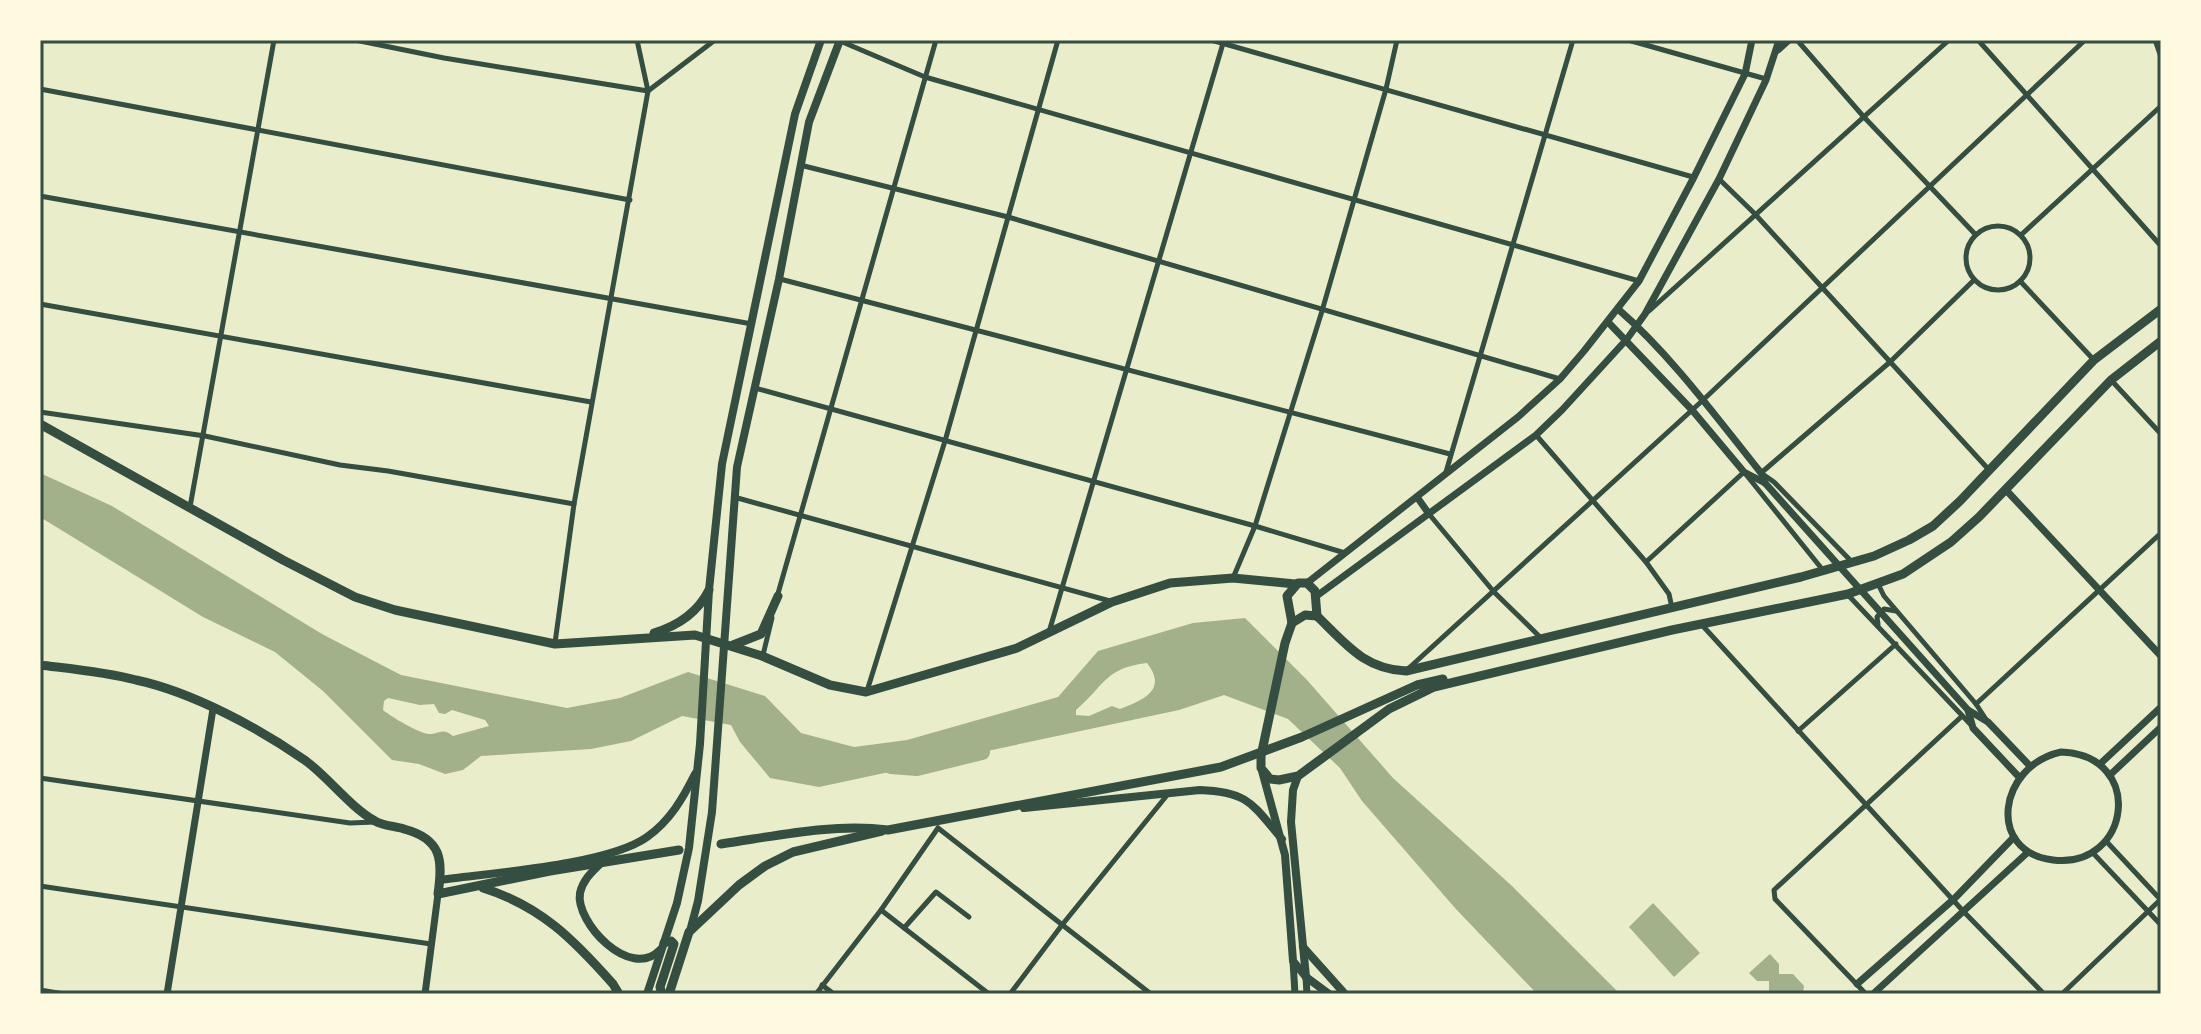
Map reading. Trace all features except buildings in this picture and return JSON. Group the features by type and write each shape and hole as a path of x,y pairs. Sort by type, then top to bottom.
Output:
{"main road":[{"path":"647,994 677,903 689,848 699,766 709,594 722,464 795,114 821,40"},
{"path":"669,994 689,932 708,845 737,467 779,279 810,118 840,40"},
{"path":"795,114 810,118"},
{"path":"777,201 793,203"},
{"path":"1292,623 1305,615 1317,616 1371,664 1385,670 1406,671 1874,556 1933,526 1990,471 2094,360 2161,309"},
{"path":"1306,977 1291,822 1293,790 1298,776 1315,761 1389,709 1434,687 1701,623 1848,594 1903,574 1951,542 2006,490 2111,380 2161,341"},
{"path":"40,424 283,560 355,597 395,610 555,644 695,635 762,656 830,685 866,692 1017,648 1112,602 1170,583 1233,578 1307,583 1318,595 1317,616"},
{"path":"722,464 737,467"},
{"path":"1295,584 1287,596 1292,623 1285,643 1261,768 1282,839 1293,961 1306,977 1329,994"},
{"path":"630,639 673,627 709,594"},
{"path":"730,646 761,634 778,596"},
{"path":"40,665 138,680 213,709 274,740 309,763 376,822 428,839 437,850 441,868 438,894 679,850"},
{"path":"689,932 739,885 765,866 793,852 888,830 937,825 979,813 1221,767 1302,737 1417,685 1453,676 1470,678"},
{"path":"440,880 578,860 622,850 646,838 668,818 684,797 699,766"},
{"path":"1261,768 1270,779 1298,776"},
{"path":"979,813 1200,790 1229,791 1252,804 1282,839"},
{"path":"721,844 862,826 888,830"},
{"path":"602,862 580,890 582,913 621,956 633,960 646,960 671,941 674,946 660,987 662,994"},
{"path":"480,887 508,896 561,929 619,994"},
{"path":"1301,945 1345,994"}],"street":[{"path":"190,508 274,40"},
{"path":"355,40 444,58 648,91 715,40"},
{"path":"555,644 591,402 648,91 637,40"},
{"path":"840,40 925,77 1639,281"},
{"path":"762,656 936,40"},
{"path":"866,692 945,441 1058,40"},
{"path":"1211,40 1694,177"},
{"path":"1233,578 1255,526 1322,311 1386,89 1397,40"},
{"path":"1445,473 1573,40"},
{"path":"1628,40 1766,80"},
{"path":"1307,583 1518,417 1560,379 1608,322 1639,281 1694,177 1745,74 1752,40"},
{"path":"1318,595 1536,435 1627,339 1645,314 1719,179 1766,80 1779,40"},
{"path":"1778,50 1789,40"},
{"path":"1797,40 1863,116 1975,234"},
{"path":"1645,314 1949,40"},
{"path":"1978,40 2161,246"},
{"path":"1406,671 1702,401 2085,40"},
{"path":"2155,40 2161,57"},
{"path":"1049,633 1224,42"},
{"path":"40,89 630,200"},
{"path":"2021,235 2161,106"},
{"path":"799,165 1008,217 1560,379"},
{"path":"1719,179 1754,213 1990,471"},
{"path":"40,196 753,324"},
{"path":"1993,225 2003,225 2021,235 2027,243 2030,263 2020,281 2001,290 1991,290 1974,280 1968,272 1965,252 1975,234 1993,225"},
{"path":"779,279 1450,454"},
{"path":"1761,473 1890,362 1974,280"},
{"path":"2020,281 2094,360"},
{"path":"40,304 591,402"},
{"path":"1618,309 1637,326 1761,473 1774,482 1853,562"},
{"path":"1608,322 1692,410 1823,571"},
{"path":"2111,380 2161,434"},
{"path":"755,388 1345,553"},
{"path":"40,412 205,436 340,465 574,504"},
{"path":"1536,435 1646,562 1669,594 1672,608"},
{"path":"1744,472 1765,483"},
{"path":"1646,562 1744,472"},
{"path":"1761,473 1765,483 1968,710 1988,722"},
{"path":"2006,490 2161,656"},
{"path":"733,497 1112,602"},
{"path":"1414,500 1494,592 1527,627 1543,639"},
{"path":"1802,543 1812,547 1817,544 1820,538 1817,528"},
{"path":"1976,704 2161,533"},
{"path":"1878,584 1988,722 2030,766"},
{"path":"1848,594 2019,777"},
{"path":"1878,626 1877,617 1884,609 1897,611"},
{"path":"1701,623 1964,912 2044,994"},
{"path":"1798,731 1896,644"},
{"path":"2100,764 2161,707"},
{"path":"167,994 213,709"},
{"path":"1968,710 1973,728"},
{"path":"1866,994 1773,895 1777,887 1961,717"},
{"path":"2110,775 2161,727"},
{"path":"2061,752 2075,753 2100,764 2116,788 2118,816 2106,841 2081,857 2057,861 2027,853 2014,837 2009,816 2009,795 2019,777 2047,755 2061,752"},
{"path":"40,778 350,823 376,822"},
{"path":"1010,994 1168,793"},
{"path":"816,994 881,910 937,825 1151,994"},
{"path":"1857,984 1954,899 2014,837"},
{"path":"2062,994 2161,900 2106,841"},
{"path":"2092,852 2161,925"},
{"path":"1873,994 2027,853"},
{"path":"40,886 431,944"},
{"path":"904,928 936,892 969,917"},
{"path":"425,994 438,894"},
{"path":"881,910 989,994"},
{"path":"1293,961 1295,994"},
{"path":"1306,977 1307,994"},
{"path":"822,985 834,994"},
{"path":"40,990 64,994"}],"shaded area":[{"path":"40,473 112,506 322,634 401,675 567,708 620,698 688,672 765,696 801,733 854,747 907,740 1058,697 1098,651 1193,623 1245,618 1307,680 1393,778 1512,886 1620,994 1537,994 1455,908 1362,801 1340,768 1288,719 1224,695 1179,710 819,787 770,778 740,742 731,725 682,716 631,741 591,749 481,756 463,770 445,774 419,764 392,760 323,691 275,652 203,617 40,517","holes":["1147,663 1155,680 1154,687 1144,698 1120,709 1112,706 1089,716 1076,715 1076,710 1114,673","388,698 420,705 434,704 439,713 452,710 485,720 489,726 453,736 444,731 424,733 383,710 384,701"]},
{"path":"1653,903 1700,953 1674,977 1629,927"},
{"path":"1770,954 1779,964 1779,974 1793,974 1804,986 1803,994 1769,994 1769,981 1757,981 1749,973"}],"waterway":[{"path":"891,766 917,768 982,752"}]}
